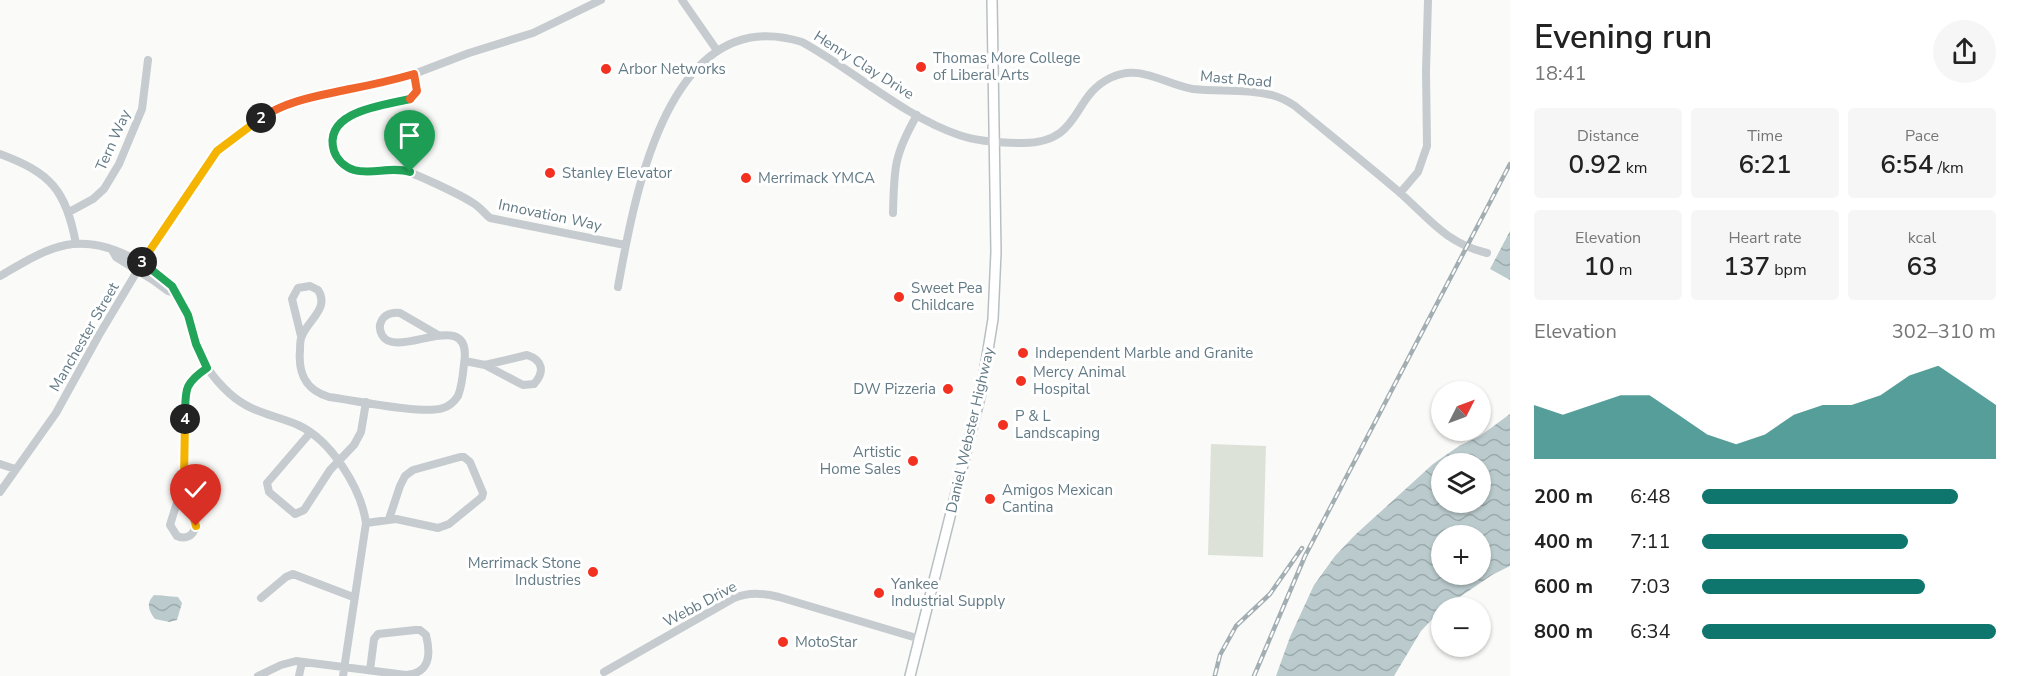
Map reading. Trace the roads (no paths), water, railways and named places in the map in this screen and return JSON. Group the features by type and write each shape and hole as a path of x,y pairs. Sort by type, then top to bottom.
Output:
{"main road":[{"name":"Daniel Webster Highway","path":"910,676 974,424 989,352 996,273 992,0"}],"street":[{"name":"Manchester Street","path":"0,492 56,413 139,267 217,151 258,120 284,105 305,98 414,74 469,53 533,33 601,0"},
{"path":"682,0 716,49"},
{"path":"1400,193 1418,172 1427,146 1428,0"},
{"name":"Henry Clay Drive","path":"618,287 640,179 653,139 681,88 704,59 730,41 751,35 774,34 788,37 816,49 917,115 961,135 995,141"},
{"name":"Tern Way","path":"69,213 93,199 104,189 116,170 142,109 148,60"},
{"name":"Mast Road","path":"995,141 1025,143 1054,136 1069,126 1089,95 1101,84 1118,75 1136,72 1191,88 1254,91 1276,96 1295,106 1400,193 1447,237 1467,248 1487,253"},
{"name":"Innovation Way","path":"414,74 417,91 410,99 353,114 341,122 333,141 335,152 342,163 349,168 362,171 399,169 410,172 470,200 490,218 625,245"},
{"path":"893,213 897,157 901,144 917,115"},
{"path":"0,154 29,165 42,173 61,195 69,213 76,244"},
{"path":"0,276 42,252 76,244 95,244 112,250 116,257 167,281 172,286 186,310 198,352 220,384 243,404 265,415 296,424 310,433 338,462 358,492 366,523 343,672"},
{"path":"301,336 321,304 320,292 309,286 298,288 292,296 301,336 299,368 308,386 324,395 425,410 442,409 454,402 458,396 466,352 464,344 457,338 438,335 394,343 384,339 380,324 385,316 395,312 438,335"},
{"path":"465,360 485,365 523,385 534,384 542,371 538,361 527,355 485,365"},
{"path":"184,480 196,526 191,535 184,538 177,536 170,525 184,480 187,389 190,380 207,368"},
{"path":"310,433 268,479 266,487 291,513 301,513 329,472 351,450 359,436 366,402"},
{"path":"366,523 389,519 433,528 449,524 483,496 470,462 464,456 409,473 400,486 389,519"},
{"path":"0,464 12,473"},
{"path":"0,473 12,473"},
{"path":"261,598 293,574 353,597"},
{"name":"Webb Drive","path":"604,672 734,598 749,593 778,597 920,639"},
{"path":"258,676 289,662 302,662 343,672 370,670 406,675 419,673 427,664 426,635 420,630 378,634 374,639 370,670"},
{"path":"299,676 302,662"}],"water":[{"path":"1510,231 1510,280 1490,269"},
{"path":"1510,414 1510,566 1491,576 1491,525 1431,525 1431,585 1477,585 1460,597 1431,597 1431,620 1421,631 1394,676 1276,676 1290,637 1314,585 1335,556 1431,466 1431,513 1491,513 1491,453 1449,453 1470,441 1491,441 1491,428"},
{"path":"154,595 178,597 182,603 177,620 169,622 155,619 149,607"}],"railway":[{"path":"1254,676 1305,556 1510,164"},
{"path":"1215,675 1220,655 1236,626 1270,594 1302,548"}],"place":[{"name":"Thomas More College of Liberal Arts","path":"921,67"},
{"name":"Arbor Networks","path":"606,69"},
{"name":"Stanley Elevator","path":"550,173"},
{"name":"Merrimack YMCA","path":"746,178"},
{"name":"Sweet Pea Childcare","path":"899,297"},
{"name":"Independent Marble and Granite","path":"1023,353"},
{"name":"Mercy Animal Hospital","path":"1021,381"},
{"name":"DW Pizzeria","path":"948,389"},
{"name":"P & L Landscaping","path":"1003,425"},
{"name":"Artistic Home Sales","path":"913,461"},
{"name":"Amigos Mexican Cantina","path":"990,499"},
{"name":"Merrimack Stone Industries","path":"593,572"},
{"name":"Yankee Industrial Supply","path":"879,593"},
{"name":"MotoStar","path":"783,642"}]}
